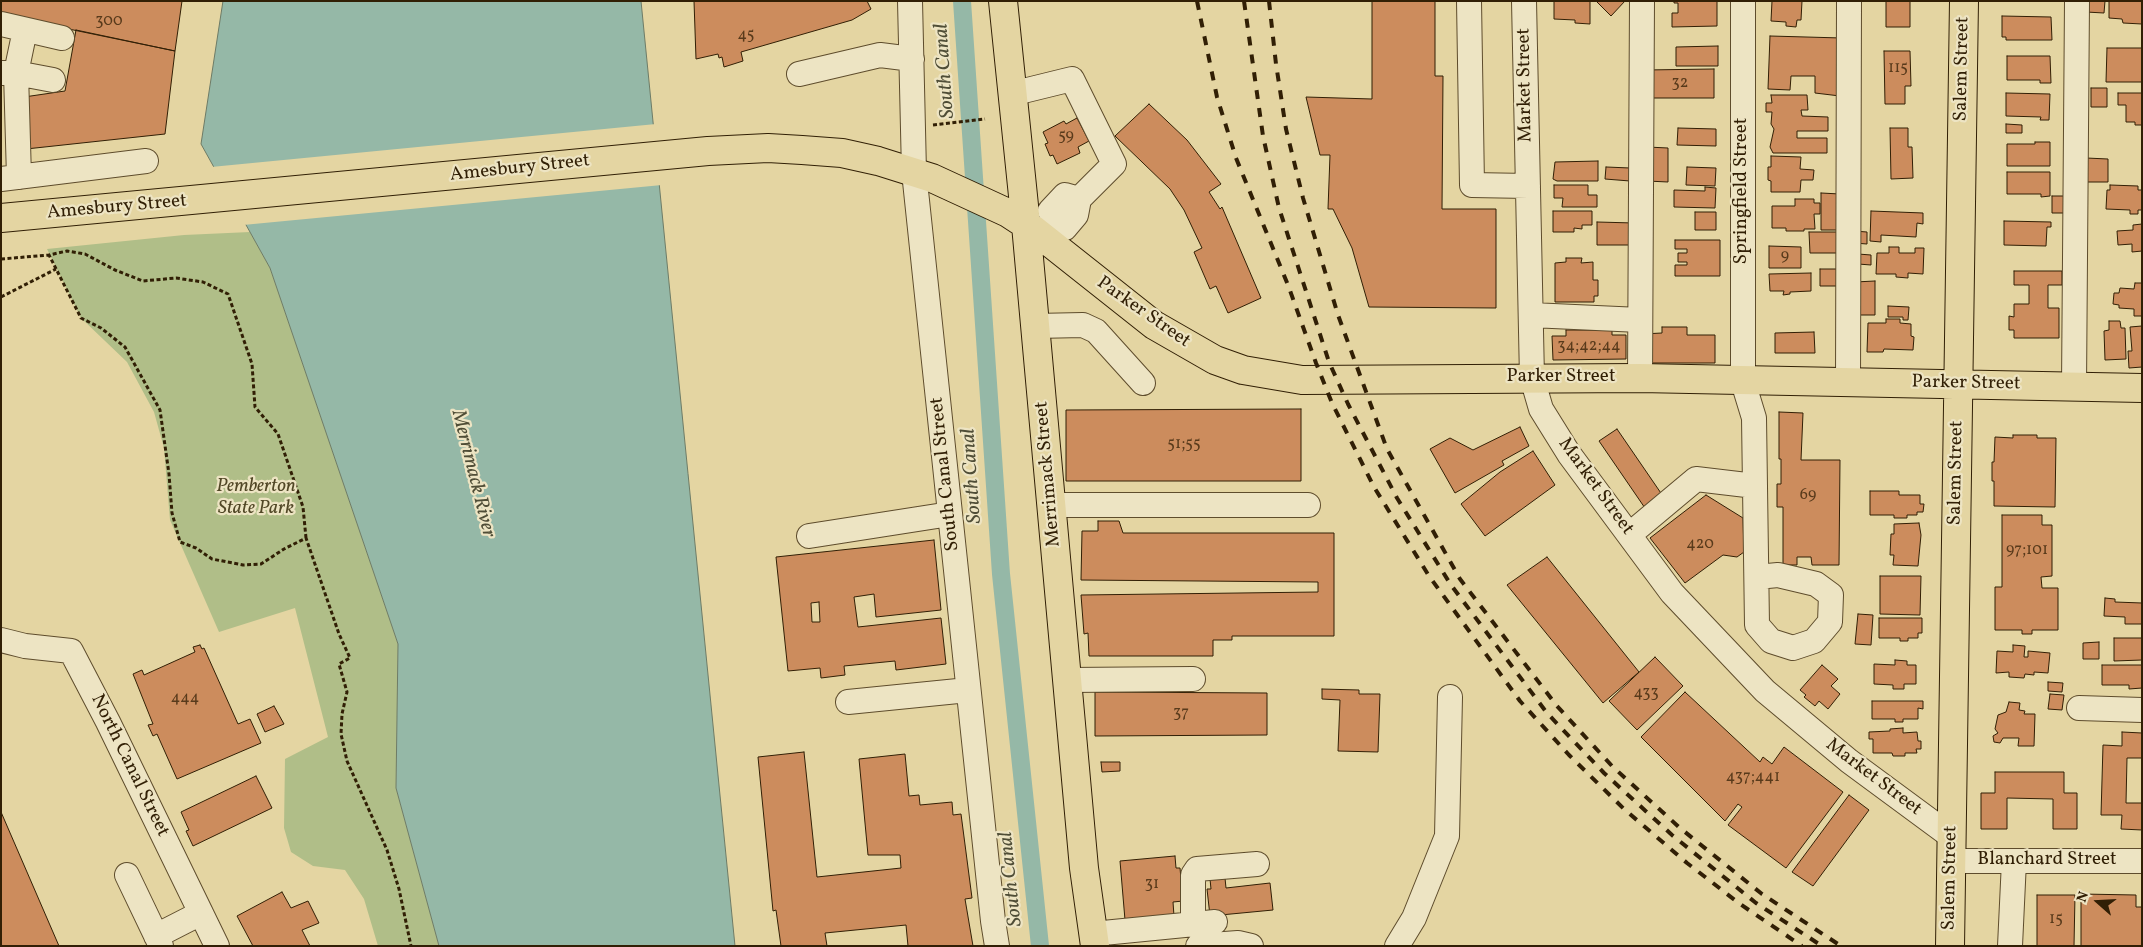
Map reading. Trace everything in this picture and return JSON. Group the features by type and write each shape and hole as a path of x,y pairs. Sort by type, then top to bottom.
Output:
{"main road":[{"name":"Merrimack Street","path":"1003,1 1011,94 1034,225 1036,326 1084,868 1094,940"},
{"name":"Salem Street","path":"1950,946 1964,1"},
{"name":"Amesbury Street","path":"1,218 82,212 708,151 768,148 842,153 878,161 923,175 1034,225"},
{"name":"Parker Street","path":"1034,225 1154,325 1215,360 1244,370 1302,380 1640,378 1743,382 1848,382 2142,388"}],"street":[{"name":"South Canal Street","path":"910,1 912,58 950,514 997,946"},
{"path":"1469,1 1472,185 1528,186"},
{"name":"Market Street","path":"1524,1 1532,378 1542,409 1569,454 1672,592 1765,691 1849,761 1951,857"},
{"path":"1640,378 1642,1"},
{"name":"Springfield Street","path":"1743,1 1743,382 1754,418 1757,577"},
{"path":"1848,382 1849,1"},
{"path":"2074,386 2077,1"},
{"path":"1,24 62,38"},
{"path":"26,30 9,73 10,178 146,161"},
{"path":"799,74 880,55 912,58"},
{"path":"9,73 53,80"},
{"path":"1011,94 1072,79 1114,164 1079,199 1064,195 1034,225"},
{"path":"1531,314 1640,320"},
{"path":"1036,326 1083,325 1096,331 1142,383"},
{"path":"1629,535 1696,479 1755,486"},
{"path":"1052,505 1308,505"},
{"path":"809,536 950,514"},
{"name":"North Canal Street","path":"1,640 25,646 71,651 108,722 217,946"},
{"path":"1068,680 1193,679"},
{"path":"848,702 968,690"},
{"path":"1397,946 1414,918 1447,836 1450,697"},
{"path":"2080,708 2142,710"},
{"name":"Blanchard Street","path":"1951,857 2014,861 2142,861"},
{"path":"2010,946 2014,861"},
{"path":"1202,930 1193,876 1197,869 1257,864"},
{"path":"127,875 159,941 201,913"},
{"path":"1094,940 1202,930 1251,946"}],"path":[{"path":"930,126 985,119"},
{"path":"1,259 49,255 67,251 84,254 115,270 143,281 176,278 203,282 228,294 252,364 255,407 278,434 303,507 306,538 339,634 350,658 339,664 348,692 342,714 342,734 347,762 387,850 399,890 411,946"},
{"path":"49,255 81,318 101,328 125,346 160,410 170,474 172,513 180,542 196,548 212,559 244,565 261,564 306,538"},
{"path":"1,297 56,268"}],"green space":[{"name":"Pemberton State Park","path":"250,232 270,268 398,644 396,788 439,946 378,946 364,899 345,870 313,866 291,852 284,828 285,759 328,737 295,608 219,632 170,520 164,448 154,412 127,362 81,318 47,249 184,235"}],"water":[{"name":"Merrimack River","path":"223,1 641,1 735,946 439,946 396,788 398,644 270,268 201,144"}],"pier":[{"path":"656,124 662,185 243,225 211,167"}],"building":[{"path":"1,1 182,1 175,51 1,15"},
{"path":"694,1 867,1 871,9 852,20 741,52 743,61 724,67 722,57 719,58 718,54 696,59"},
{"path":"1372,1 1435,1 1435,76 1443,76 1442,209 1496,209 1496,308 1369,307 1352,248 1333,209 1328,209 1330,155 1320,155 1306,97 1372,99"},
{"path":"1554,1 1590,1 1590,24 1575,23 1575,20 1554,19"},
{"path":"1596,1 1625,1 1611,16"},
{"path":"1674,1 1717,1 1717,26 1672,27 1672,13 1678,13 1678,3 1674,3"},
{"path":"1772,1 1802,1 1801,20 1797,20 1796,27 1786,26 1786,22 1771,21"},
{"path":"1886,1 1910,1 1910,27 1886,27"},
{"path":"2086,1 2105,1 2104,13 2086,12"},
{"path":"2109,1 2142,1 2142,24 2123,23 2122,19 2109,18"},
{"path":"2002,16 2051,17 2052,40 2006,40 2006,37 2002,37"},
{"path":"76,30 175,51 165,134 26,149 24,97 65,91"},
{"path":"1770,36 1842,38 1840,96 1815,93 1815,76 1791,76 1790,90 1768,89"},
{"path":"1718,46 1718,66 1676,66 1676,47"},
{"path":"2107,48 2142,48 2142,82 2106,82"},
{"path":"1884,51 1910,51 1911,86 1905,86 1905,104 1885,104"},
{"path":"2007,56 2050,56 2051,83 2040,83 2040,80 2007,80"},
{"path":"1714,69 1714,98 1646,98 1645,70"},
{"path":"2091,88 2107,88 2107,107 2091,107"},
{"path":"2006,93 2050,94 2049,120 2040,120 2041,117 2006,116"},
{"path":"2118,93 2142,93 2142,125 2135,125 2135,122 2126,122 2126,105 2118,105"},
{"path":"1771,95 1807,95 1808,110 1801,110 1802,116 1828,117 1828,131 1797,131 1797,138 1827,138 1827,153 1773,153 1770,147 1774,129 1771,124 1772,112 1766,112 1766,103 1772,103"},
{"path":"1149,104 1187,140 1221,184 1209,192 1220,209 1222,207 1261,298 1228,313 1216,286 1210,289 1194,252 1202,248 1184,210 1170,189 1115,136"},
{"path":"1077,118 1089,141 1078,147 1080,153 1057,164 1053,155 1050,156 1045,144 1048,143 1043,132 1064,121 1066,124"},
{"path":"2006,124 2022,125 2022,133 2006,133"},
{"path":"1678,128 1716,129 1716,146 1677,145"},
{"path":"1890,128 1908,128 1908,147 1912,147 1913,178 1891,179"},
{"path":"2035,142 2050,142 2050,166 2007,166 2007,144 2035,144"},
{"path":"1647,147 1668,148 1668,182 1647,181"},
{"path":"1771,156 1801,157 1800,169 1814,170 1813,180 1801,180 1800,192 1771,192 1771,181 1768,180 1768,167 1771,167"},
{"path":"2086,158 2108,159 2108,182 2086,182"},
{"path":"1598,161 1598,181 1557,181 1553,179 1555,162"},
{"path":"1606,167 1630,168 1630,181 1605,179"},
{"path":"1687,167 1716,168 1715,186 1686,185"},
{"path":"2007,172 2050,172 2050,196 2041,197 2041,194 2007,194"},
{"path":"1554,185 1588,185 1588,195 1597,195 1597,207 1562,207 1563,198 1554,198"},
{"path":"2110,185 2138,186 2138,190 2142,190 2142,210 2138,210 2138,214 2130,214 2130,210 2106,209 2107,190 2110,190"},
{"path":"1705,187 1716,188 1715,208 1674,207 1674,190 1705,191"},
{"path":"1821,193 1840,194 1840,230 1821,230"},
{"path":"2052,196 2069,196 2069,213 2052,213"},
{"path":"1795,199 1814,199 1814,203 1820,203 1820,214 1814,214 1815,229 1786,231 1786,228 1772,228 1772,206 1795,206"},
{"path":"1553,211 1592,211 1592,225 1582,225 1582,229 1574,228 1574,232 1553,232"},
{"path":"1871,211 1923,213 1923,224 1917,223 1916,237 1881,235 1881,242 1870,241"},
{"path":"1695,212 1716,212 1716,230 1695,230"},
{"path":"2004,221 2051,222 2051,227 2047,227 2046,246 2004,245"},
{"path":"1597,222 1634,223 1633,245 1597,245"},
{"path":"2142,224 2142,251 2132,252 2132,244 2118,245 2117,231 2133,230 2133,225"},
{"path":"1854,231 1867,232 1867,244 1854,243"},
{"path":"1809,232 1839,232 1840,253 1810,253"},
{"path":"1675,240 1720,240 1720,276 1675,276 1675,265 1687,265 1687,262 1678,262 1678,253 1687,253 1687,249 1675,249"},
{"path":"1769,246 1801,247 1801,268 1769,268"},
{"path":"1889,247 1899,247 1899,253 1915,253 1915,248 1924,248 1923,274 1908,273 1908,278 1896,277 1896,274 1876,274 1877,253 1889,253"},
{"path":"1858,254 1871,255 1871,265 1858,264"},
{"path":"1566,258 1582,258 1581,263 1593,262 1593,280 1598,280 1598,296 1594,296 1594,302 1555,302 1555,263 1566,262"},
{"path":"1820,269 1837,269 1837,286 1820,286"},
{"path":"2014,271 2062,271 2062,285 2048,285 2048,308 2059,308 2059,338 2014,338 2014,330 2009,330 2009,316 2014,317 2014,304 2029,304 2029,285 2014,285"},
{"path":"1811,273 1811,291 1790,292 1790,294 1783,295 1784,291 1770,291 1769,274"},
{"path":"1875,281 1875,315 1855,315 1855,282"},
{"path":"2135,283 2142,283 2142,316 2134,316 2134,309 2119,308 2119,305 2113,304 2114,293 2119,293 2120,288 2134,289"},
{"path":"1888,306 1909,307 1908,320 1903,320 1903,317 1888,317"},
{"path":"1886,319 1900,319 1900,323 1911,324 1911,336 1914,337 1913,350 1884,349 1883,352 1867,352 1868,323 1886,323"},
{"path":"2109,321 2120,321 2121,328 2125,328 2126,359 2105,360 2104,331 2109,330"},
{"path":"2142,326 2142,367 2129,368 2128,351 2132,351 2130,327"},
{"path":"1662,327 1687,327 1687,335 1715,335 1715,363 1642,363 1642,334 1662,333"},
{"path":"1566,330 1612,330 1612,335 1626,335 1626,359 1553,360 1552,336 1566,336"},
{"path":"1814,332 1815,353 1775,353 1775,333"},
{"path":"1301,409 1301,481 1066,481 1066,410"},
{"path":"1779,412 1803,413 1801,460 1840,460 1839,565 1812,565 1811,557 1797,557 1797,565 1783,565 1783,507 1777,507 1777,484 1781,484"},
{"path":"1520,427 1529,446 1502,461 1504,465 1455,493 1430,449 1450,438 1473,450"},
{"path":"1617,429 1665,499 1647,511 1599,441"},
{"path":"2013,435 2037,435 2037,438 2056,438 2055,507 1994,506 1992,462 1994,462 1995,437 2013,438"},
{"path":"1533,451 1555,485 1485,536 1461,504 1500,472"},
{"path":"1870,491 1899,491 1899,495 1920,495 1920,504 1924,504 1923,512 1917,512 1917,515 1907,515 1907,518 1894,518 1894,515 1870,515"},
{"path":"1706,495 1743,518 1744,552 1737,557 1723,555 1685,583 1650,538"},
{"path":"2002,515 2042,515 2042,525 2052,525 2052,576 2041,577 2042,588 2058,588 2058,630 2032,630 2032,634 2022,634 2022,630 1995,630 1995,587 2002,587"},
{"path":"1098,521 1119,521 1123,533 1334,533 1334,636 1232,636 1232,640 1213,640 1213,656 1089,656 1088,633 1084,634 1081,595 1318,592 1318,582 1081,580 1082,531 1098,531"},
{"path":"1919,523 1921,535 1918,566 1893,565 1894,555 1890,555 1891,534 1894,534 1894,524"},
{"path":"934,540 941,610 876,617 874,594 854,597 858,627 941,618 946,664 896,670 895,661 844,666 845,675 821,678 820,668 788,671 776,557","holes":["819,602 820,622 812,622 811,603"]},
{"path":"1547,557 1639,672 1603,703 1507,585"},
{"path":"1880,576 1921,576 1920,615 1880,614"},
{"path":"2105,598 2115,599 2115,602 2142,603 2142,624 2125,624 2125,617 2104,616"},
{"path":"1858,614 1873,615 1871,645 1855,644"},
{"path":"1879,618 1922,618 1922,633 1918,633 1918,638 1908,638 1908,641 1900,641 1900,638 1879,638"},
{"path":"2114,638 2142,638 2142,660 2114,661"},
{"path":"2099,642 2099,659 2083,659 2083,643"},
{"path":"200,645 202,649 204,648 238,724 250,719 261,743 177,779 157,734 153,736 148,725 153,724 133,674 142,670 144,675 195,652 193,647"},
{"path":"2013,645 2025,646 2024,657 2028,657 2028,651 2050,653 2048,673 2034,672 2034,675 2025,674 2024,678 2009,677 2009,672 1996,673 1997,651 2013,652"},
{"path":"1655,657 1683,686 1637,730 1609,701"},
{"path":"1895,660 1907,661 1907,665 1916,665 1916,684 1904,684 1904,689 1893,689 1893,685 1874,684 1874,664 1895,665"},
{"path":"1822,665 1838,679 1831,686 1840,694 1828,709 1819,701 1815,706 1804,697 1806,695 1800,690"},
{"path":"2102,665 2142,665 2142,688 2129,689 2129,685 2102,685"},
{"path":"2048,682 2063,683 2062,692 2048,691"},
{"path":"1322,689 1359,690 1359,694 1380,694 1378,752 1338,751 1340,700 1322,699"},
{"path":"1095,692 1267,693 1267,735 1095,736"},
{"path":"1685,692 1760,762 1763,757 1772,764 1784,747 1843,792 1786,868 1728,825 1742,807 1738,804 1725,821 1641,737"},
{"path":"2050,694 2064,695 2062,710 2048,709"},
{"path":"1872,701 1923,701 1923,709 1918,708 1918,719 1903,719 1903,722 1895,722 1895,719 1872,719"},
{"path":"2009,702 2020,703 2019,710 2025,711 2024,714 2035,714 2034,746 2018,746 2019,738 2003,738 2000,743 1994,742 1993,736 1998,733 1995,729 1998,715 2006,712"},
{"path":"274,706 284,724 265,732 257,714"},
{"path":"1903,728 1903,733 1917,732 1918,741 1921,741 1921,749 1916,749 1917,753 1893,756 1892,753 1873,753 1873,739 1869,739 1869,732"},
{"path":"2122,732 2142,733 2142,758 2127,758 2126,803 2142,803 2142,830 2121,829 2122,815 2101,815 2103,745 2122,746"},
{"path":"804,752 817,877 901,868 900,855 868,855 859,759 905,754 909,796 919,795 920,805 952,802 953,815 961,814 972,898 965,899 973,946 908,946 906,925 825,933 827,946 781,946 776,910 773,911 758,757"},
{"path":"1101,762 1120,762 1120,771 1102,772"},
{"path":"1995,772 2064,772 2064,793 2077,793 2077,829 2053,829 2053,799 2007,798 2007,829 1981,829 1981,793 1995,793"},
{"path":"256,776 272,808 193,846 186,831 189,830 181,812"},
{"path":"1849,795 1869,810 1813,886 1792,872"},
{"path":"1,812 59,946 1,946"},
{"path":"1175,856 1176,868 1180,868 1183,901 1173,902 1174,916 1125,920 1120,861"},
{"path":"1225,878 1226,888 1270,883 1273,910 1210,916 1207,889 1211,889 1210,879"},
{"path":"282,892 291,908 308,901 319,923 302,930 310,946 253,946 237,916"},
{"path":"2081,894 2136,895 2136,907 2142,907 2142,946 2081,946"},
{"path":"2037,895 2075,895 2074,946 2037,946"}],"waterway":[{"name":"South Canal","path":"962,1 1001,574 1040,946"}],"railway":[{"path":"1197,1 1217,97 1236,158 1288,285 1332,403 1374,487 1429,576 1520,701 1569,755 1624,809 1687,863 1740,904 1802,946"},
{"path":"1244,1 1263,136 1279,208 1329,362 1348,404 1397,498 1451,585 1547,713 1604,773 1672,835 1756,903 1822,946"},
{"path":"1269,1 1286,129 1303,198 1338,315 1387,449 1460,579 1557,706 1612,766 1680,828 1762,894 1841,946"}]}
